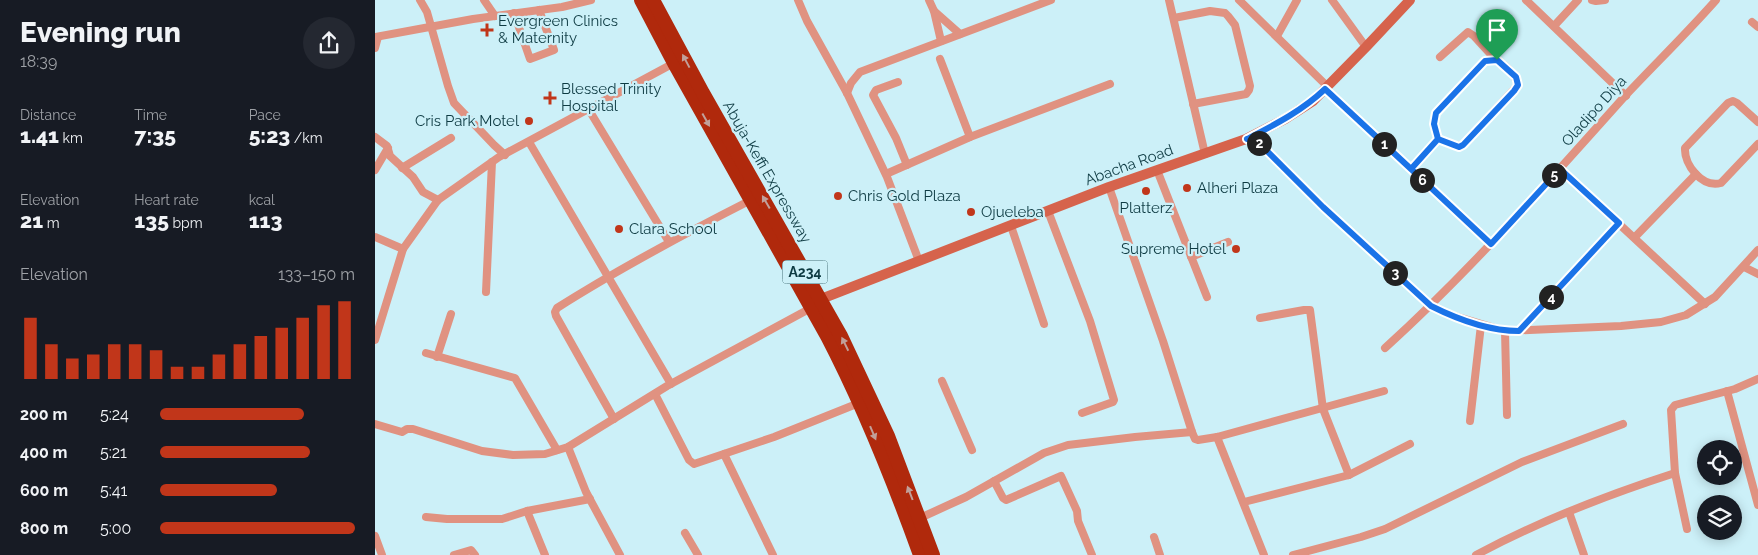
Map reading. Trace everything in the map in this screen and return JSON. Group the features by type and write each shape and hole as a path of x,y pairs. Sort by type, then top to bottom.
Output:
{"highway":[{"name":"Abuja-Keffi Expressway","path":"641,0 751,200 816,304 852,357 888,436 933,555"},
{"name":"Abuja-Keffi Expressway","path":"653,0 816,304 827,336 859,402 886,465 920,555"}],"street":[{"path":"420,0 427,12 454,103 505,155"},
{"path":"484,0 495,16"},
{"path":"375,48 376,37 591,0"},
{"path":"798,0 807,21 847,93 886,174 919,261"},
{"path":"929,0 935,11 941,41"},
{"path":"847,93 851,83 860,72 1042,1 1051,0"},
{"path":"1169,0 1205,154"},
{"path":"1239,0 1326,87 1491,244"},
{"path":"1277,36 1297,0"},
{"path":"1332,0 1367,48"},
{"name":"Abacha Road","path":"816,304 919,261 1109,187 1247,139 1285,119 1313,101 1367,48 1409,0"},
{"path":"1526,0 1626,96"},
{"path":"1554,26 1578,0"},
{"path":"1592,0 1605,0"},
{"name":"Oladipo Diya","path":"1385,348 1431,306 1491,244 1716,0"},
{"path":"514,14 530,59 554,50 539,10"},
{"path":"935,11 960,34"},
{"path":"1174,18 1210,11 1225,13 1235,25 1250,86 1245,94 1193,104"},
{"path":"1438,139 1459,147 1463,145 1518,85 1516,77 1468,32 1440,57"},
{"path":"940,59 970,137"},
{"path":"1438,139 1434,124 1436,113 1485,61 1496,60"},
{"path":"375,340 403,249 438,200 492,162 674,63"},
{"path":"898,82 876,90 873,95 896,138 907,165"},
{"path":"886,174 970,137 1109,84"},
{"path":"1758,122 1737,103 1729,103 1685,148 1685,158 1696,174 1711,183 1721,183 1758,144"},
{"path":"589,110 669,242"},
{"path":"375,137 388,148 390,156 413,176 423,192 438,200"},
{"path":"402,168 451,138"},
{"path":"1247,139 1260,144 1323,207 1431,306 1448,314 1505,331 1661,322 1686,315 1715,297 1758,250"},
{"path":"1411,169 1438,139"},
{"path":"529,142 671,384"},
{"path":"375,170 388,148"},
{"path":"486,292 492,162"},
{"path":"1560,169 1705,304"},
{"path":"1157,170 1207,297"},
{"path":"1635,237 1696,174"},
{"path":"1109,187 1166,350 1192,432 1198,440 1217,437 1384,391"},
{"path":"614,418 555,312 557,308 608,275 751,200"},
{"path":"1049,211 1090,322 1114,400 1083,413"},
{"path":"1519,331 1619,223"},
{"path":"1011,226 1044,324"},
{"path":"375,237 403,249"},
{"path":"1191,257 1228,242"},
{"path":"1744,267 1758,274"},
{"path":"375,424 402,432 407,429 413,429 482,450 513,455 545,454 568,447 671,384 816,304"},
{"path":"1260,318 1310,310 1323,409 1349,475"},
{"path":"437,357 451,314"},
{"path":"1470,421 1481,325"},
{"path":"1505,331 1507,415"},
{"path":"426,353 515,378 557,450"},
{"path":"1687,529 1675,474 1671,410 1675,405 1727,391 1758,379"},
{"path":"942,381 972,450"},
{"path":"1727,391 1758,505"},
{"path":"655,394 691,464 773,437 859,402"},
{"path":"1293,555 1385,529 1522,462 1623,424"},
{"path":"920,518 994,481 1044,453 1068,445 1192,432"},
{"path":"1217,437 1264,555"},
{"path":"1244,502 1349,475 1410,444"},
{"path":"568,447 590,499 619,555"},
{"path":"723,454 773,555"},
{"path":"1476,555 1509,538 1569,512 1642,484 1675,474"},
{"path":"994,481 1006,500 1061,476 1077,511 1078,522 1093,555"},
{"path":"426,517 502,519 527,511 590,499"},
{"path":"527,511 545,555"},
{"path":"1569,512 1584,555"},
{"path":"685,533 697,555"},
{"path":"375,536 379,552"},
{"path":"1154,537 1160,555"},
{"path":"454,555 471,550 475,555"}],"place":[{"name":"Evergreen Clinics & Maternity","path":"487,30"},
{"name":"Blessed Trinity Hospital","path":"550,98"},
{"name":"Cris Park Motel","path":"529,121"},
{"name":"Alheri Plaza","path":"1187,188"},
{"name":"Platterz","path":"1146,191"},
{"name":"Chris Gold Plaza","path":"838,196"},
{"name":"Ojueleba","path":"971,212"},
{"name":"Clara School","path":"619,229"},
{"name":"Supreme Hotel","path":"1236,249"}],"route":[{"path":"1497,60 1485,61 1436,113 1434,124 1438,139 1411,169 1325,89 1313,101 1285,119 1247,139 1260,144 1323,207 1431,306 1481,325 1505,331 1519,331 1619,223 1560,169 1491,244 1411,169 1438,139 1459,147 1463,145 1514,91 1518,85 1516,77 1497,60"}]}
